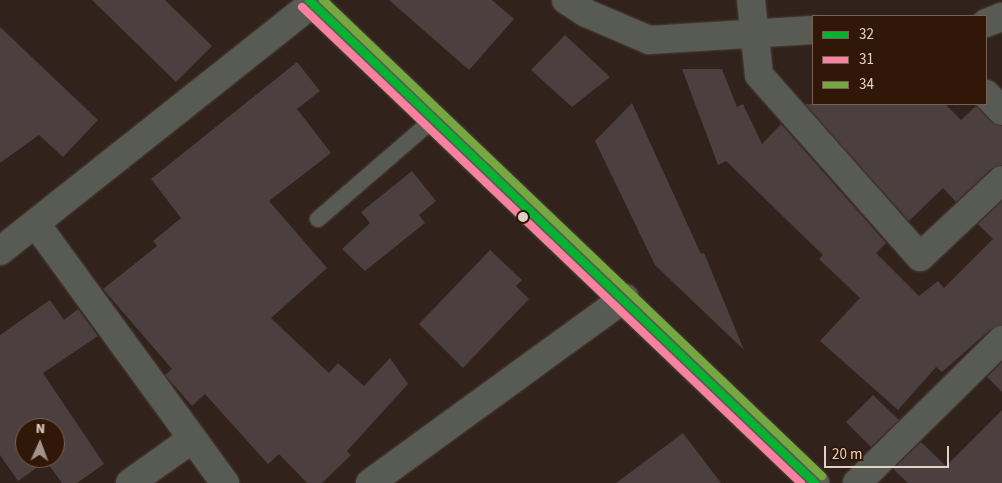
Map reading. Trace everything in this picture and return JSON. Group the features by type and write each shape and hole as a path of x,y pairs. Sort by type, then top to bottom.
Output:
{"street":[{"path":"566,0 586,13 648,40 752,32 812,30"},
{"path":"751,0 752,32 759,76 920,257 1002,180"},
{"path":"0,251 313,1 625,298 815,483"},
{"path":"987,23 1002,16"},
{"path":"987,95 1002,111"},
{"path":"36,224 225,483"},
{"path":"370,483 625,298"},
{"path":"857,483 1002,340"},
{"path":"130,483 192,439"}],"lane":[{"path":"318,219 435,118"}],"building":[{"path":"92,0 165,0 212,46 176,82"},
{"path":"389,0 492,0 514,19 469,70"},
{"path":"0,27 98,120 63,157 39,135 0,163"},
{"path":"565,35 610,77 572,107 531,70"},
{"path":"297,62 320,91 297,109 331,153 269,201 327,268 271,318 329,373 338,363 364,386 390,358 408,384 347,451 351,455 322,483 307,483 279,454 268,464 205,394 192,406 165,375 172,369 103,289 157,246 153,241 181,218 151,179"},
{"path":"682,69 722,69 737,107 743,104 762,144 781,124 886,243 876,253 919,296 938,281 944,288 993,239 978,224 1002,201 1002,325 991,329 942,372 936,367 898,410 820,341 860,298 819,259 823,255 726,161 718,165"},
{"path":"632,103 701,254 704,253 744,350 655,265 595,141"},
{"path":"805,104 946,105 961,120 976,106 991,122 1002,126 1002,165 991,169 956,202 943,188 909,221"},
{"path":"412,171 436,201 419,215 425,223 365,271 342,249 370,223 361,212"},
{"path":"490,250 522,280 516,286 529,299 463,368 419,324"},
{"path":"50,300 64,320 78,309 98,336 43,373 104,464 77,483 62,483 51,468 65,468 65,418 15,418 15,468 36,468 18,481 0,455 0,335"},
{"path":"1002,362 1002,392 987,377"},
{"path":"873,395 899,420 871,447 846,422"},
{"path":"1002,410 1002,483 908,483 893,469 921,442 946,466"},
{"path":"683,433 721,483 616,483"}],"transit line":[{"name":"32","path":"309,0 815,483"},
{"name":"34","path":"323,0 822,476"},
{"name":"31","path":"302,7 801,483"}]}
